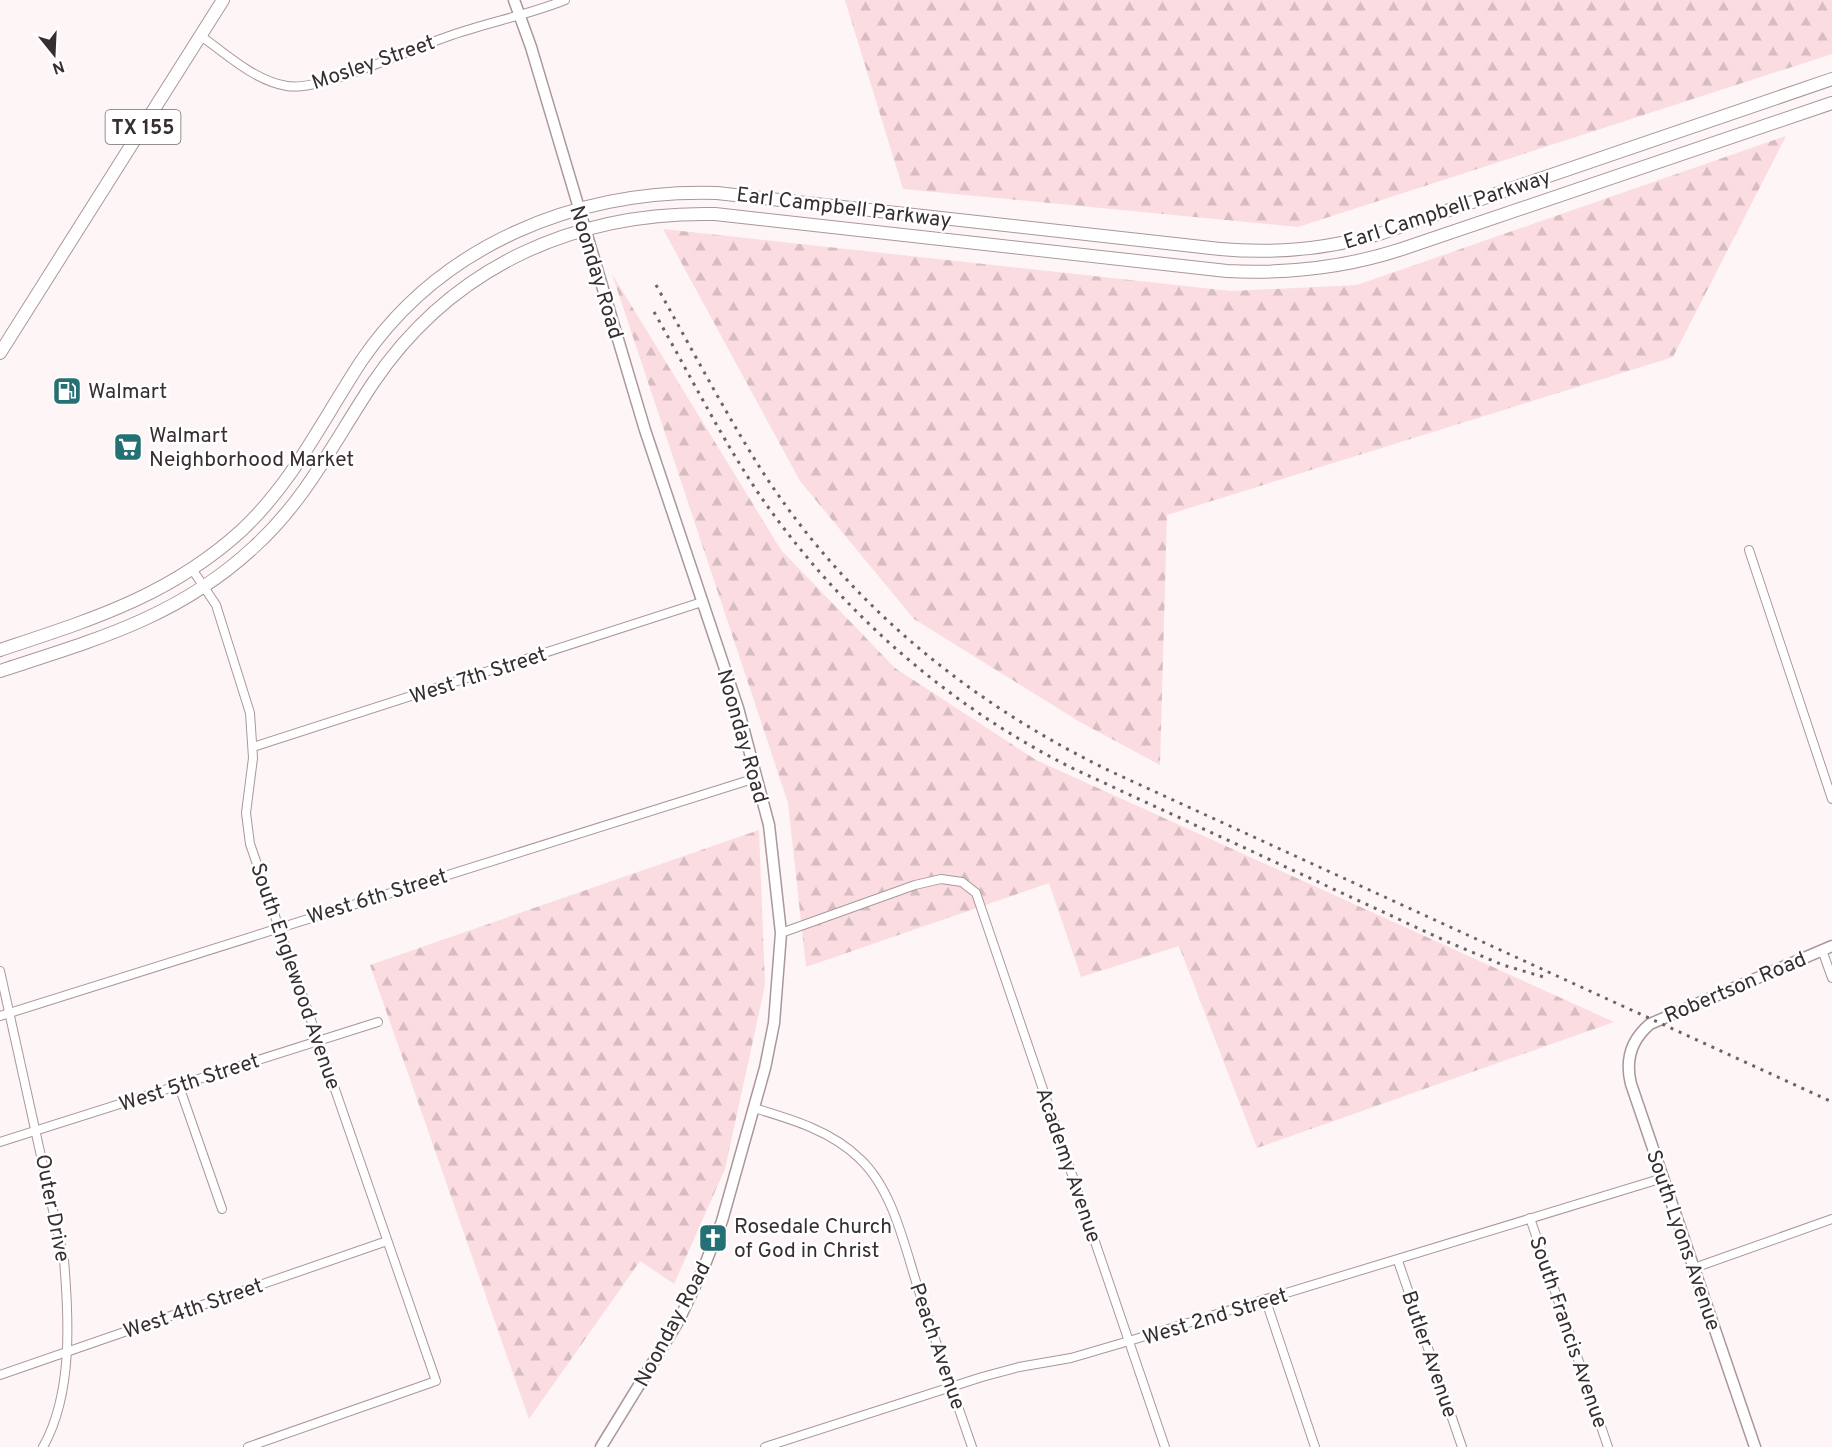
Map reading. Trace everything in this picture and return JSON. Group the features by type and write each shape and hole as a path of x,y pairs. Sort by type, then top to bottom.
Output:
{"main road":[{"name":"TX 155","path":"0,353 224,0"},
{"name":"Earl Campbell Parkway","path":"6,648 98,617 151,594 192,569 242,529 281,487 307,452 349,381 392,324 454,269 508,235 578,207 644,195 717,193 1235,251 1297,250 1365,238 1832,79"},
{"name":"Earl Campbell Parkway","path":"0,671 105,638 154,617 205,587 255,546 303,495 368,392 407,339 460,290 510,259 584,228 653,216 715,214 1227,271 1303,271 1370,259 1832,103"},
{"path":"1365,238 1370,259"},
{"path":"349,381 368,392"},
{"path":"98,617 105,638"},
{"path":"36,638 42,657"},
{"path":"6,648 19,664"}],"street":[{"name":"Noonday Road","path":"514,0 673,521 738,708 769,825 781,933 774,1023 754,1108 722,1221 704,1267 679,1320 601,1447"},
{"path":"520,15 565,0"},
{"name":"Mosley Street","path":"201,36 265,78 287,86 301,86 341,76 452,35 520,15"},
{"path":"1749,550 1832,799"},
{"name":"South Englewood Avenue","path":"192,569 219,613 248,706 253,747 246,824 278,927 319,1039 436,1381 248,1447"},
{"name":"West 7th Street","path":"253,747 702,602"},
{"name":"West 6th Street","path":"0,1017 278,927 756,778"},
{"name":"Academy Avenue","path":"781,933 915,885 941,879 962,882 981,902 1165,1447"},
{"path":"1827,948 1832,978"},
{"name":"Robertson Road","path":"1640,1033 1656,1021 1827,948"},
{"name":"Outer Drive","path":"0,971 64,1260 67,1296 65,1352 58,1405 44,1447"},
{"name":"West 5th Street","path":"0,1142 378,1022"},
{"name":"South Lyons Avenue","path":"1640,1033 1630,1052 1629,1075 1755,1447"},
{"path":"179,1086 222,1209"},
{"name":"Peach Avenue","path":"754,1108 805,1124 830,1137 862,1160 890,1206 972,1447"},
{"name":"West 2nd Street","path":"765,1447 951,1387 1019,1367 1071,1358 1266,1301 1663,1178"},
{"name":"South Francis Avenue","path":"1530,1218 1608,1447"},
{"path":"1694,1268 1832,1219"},
{"name":"West 4th Street","path":"0,1375 387,1241"},
{"name":"Butler Avenue","path":"1398,1261 1462,1447"},
{"path":"1266,1301 1315,1447"}],"green space":[{"path":"845,0 1832,0 1832,54 1298,227 903,189"},
{"path":"1786,136 1673,357 1167,515 1160,765 1080,722 914,619 800,481 663,229 1231,291 1357,285"},
{"path":"612,274 781,550 895,668 1036,760 1614,1022 1257,1148 1179,946 1081,977 1049,883 806,967 788,803"},
{"path":"759,830 765,985 725,1169 674,1284 640,1261 529,1419 370,965"}],"railway":[{"path":"656,285 757,463 791,513 828,559 869,603 912,643 959,680 1007,713 1112,772 1832,1102"},
{"path":"654,312 732,452 792,539 862,617 941,686 983,716 1074,769 1448,942 1503,965 1547,978"}],"place":[{"name":"Walmart","path":"67,391"},
{"name":"Walmart Neighborhood Market","path":"128,447"},
{"name":"Rosedale Church of God in Christ","path":"713,1238"}]}
